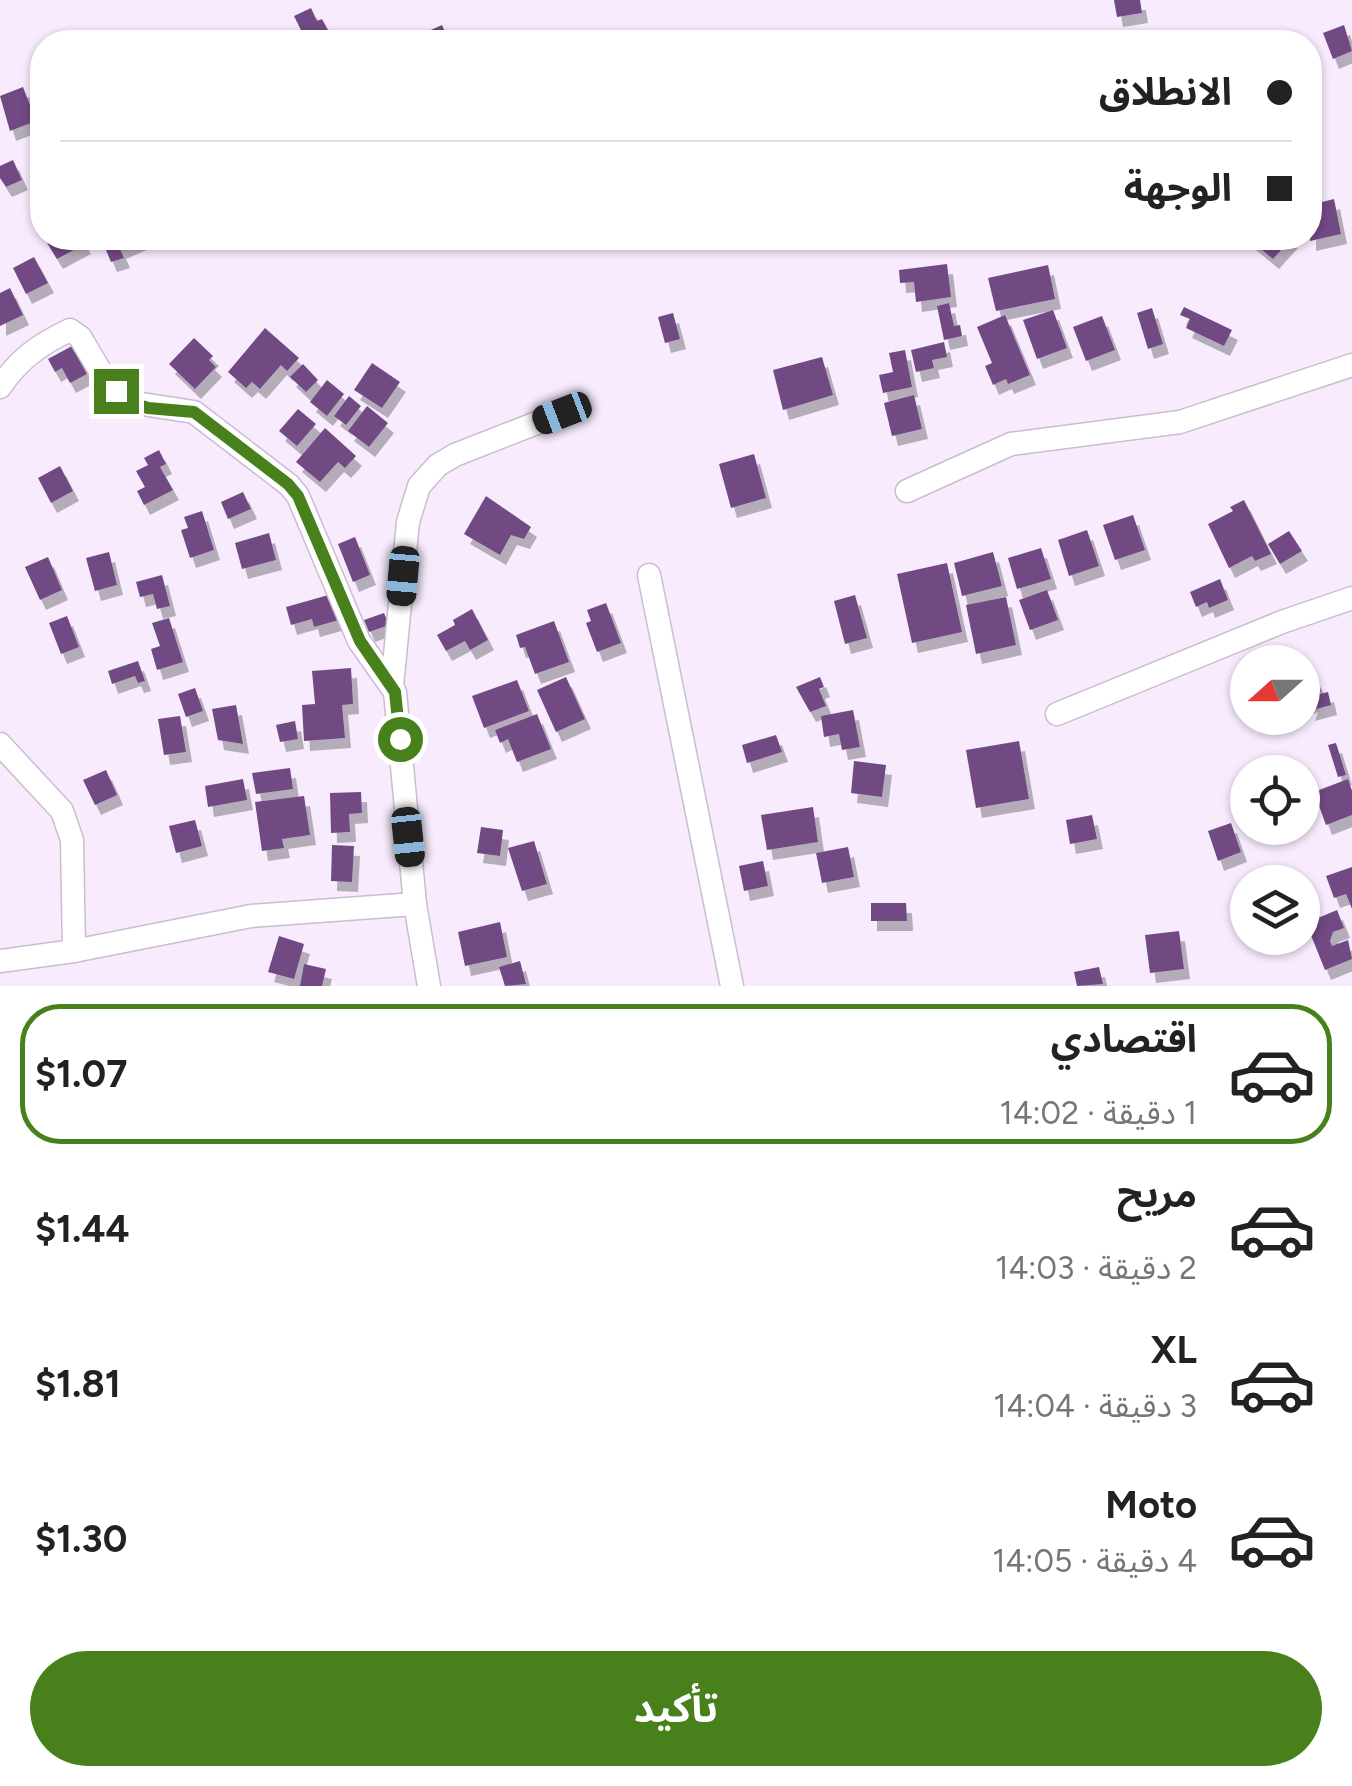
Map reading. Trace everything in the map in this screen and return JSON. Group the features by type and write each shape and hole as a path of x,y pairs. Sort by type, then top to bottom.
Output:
{"street":[{"path":"0,387 18,361 70,330 80,337 106,378 129,402 194,412 288,484 298,496 360,641 370,661 392,686"},
{"path":"907,492 1011,444 1180,422 1352,365"},
{"path":"428,986 415,904 398,707 392,686 408,522 419,486 438,465 562,413"},
{"path":"649,575 732,986"},
{"path":"1057,714 1282,622 1352,598"},
{"path":"0,744 62,812 72,840 74,951"},
{"path":"0,961 74,951 251,916 415,904"}],"building":[{"path":"1114,0 1140,0 1142,13 1117,17"},
{"path":"311,8 317,21 322,19 328,30 301,30 294,16"},
{"path":"1344,25 1352,51 1333,59 1323,33"},
{"path":"23,87 30,105 30,123 10,131 0,96"},
{"path":"13,160 22,180 6,187 0,178 0,166"},
{"path":"1334,199 1341,234 1322,238 1322,202"},
{"path":"51,250 74,250 57,259"},
{"path":"106,250 120,250 124,258 111,262"},
{"path":"1262,250 1281,250 1273,259"},
{"path":"34,257 48,283 26,294 13,268"},
{"path":"947,264 951,297 916,302 914,282 900,283 899,270"},
{"path":"1048,265 1055,299 996,311 988,278"},
{"path":"10,288 23,315 0,326 0,293"},
{"path":"949,303 954,326 960,325 962,336 944,340 937,306"},
{"path":"1184,307 1232,330 1224,346 1186,328 1190,319 1180,315"},
{"path":"1152,308 1163,344 1148,349 1137,313"},
{"path":"1053,310 1067,348 1037,359 1023,320"},
{"path":"673,313 680,339 665,343 658,317"},
{"path":"1005,315 1030,375 993,385 985,366 992,363 977,327"},
{"path":"1102,316 1115,350 1086,361 1073,327"},
{"path":"265,328 299,358 287,371 281,365 260,389 252,382 246,388 228,372"},
{"path":"194,338 213,356 209,360 216,367 195,389 169,364"},
{"path":"944,342 947,357 932,360 934,368 916,372 911,350"},
{"path":"72,346 87,374 70,383 62,368 55,372 48,359"},
{"path":"905,350 912,387 883,393 879,375 893,372 889,353"},
{"path":"822,357 833,395 783,410 773,370"},
{"path":"372,363 400,382 382,408 354,390"},
{"path":"303,364 318,380 306,392 290,377"},
{"path":"327,380 344,394 327,416 310,402"},
{"path":"914,395 922,429 892,436 884,403"},
{"path":"349,396 361,406 346,425 334,416"},
{"path":"367,406 388,423 369,447 348,431"},
{"path":"298,409 316,424 297,446 279,431"},
{"path":"325,428 356,456 345,468 338,462 320,482 296,462"},
{"path":"159,450 166,464 160,467 173,490 144,505 137,491 145,487 136,471 148,465 144,458"},
{"path":"754,454 766,498 731,508 719,464"},
{"path":"60,466 73,491 51,503 38,478"},
{"path":"243,492 251,509 228,519 221,502"},
{"path":"486,496 531,527 524,539 511,535 500,555 464,534"},
{"path":"1244,500 1271,554 1255,561 1252,556 1229,568 1208,524 1233,511 1230,507"},
{"path":"202,511 214,550 190,558 181,530 188,528 184,517"},
{"path":"1133,515 1145,550 1115,560 1103,525"},
{"path":"1087,530 1099,566 1069,576 1058,540"},
{"path":"1289,531 1302,551 1280,564 1268,544"},
{"path":"269,533 276,560 242,569 235,543"},
{"path":"355,537 370,575 353,582 338,544"},
{"path":"1041,548 1051,579 1017,589 1008,558"},
{"path":"109,552 117,585 95,591 86,558"},
{"path":"993,552 1002,586 962,596 954,563"},
{"path":"48,557 62,590 40,600 25,567"},
{"path":"947,563 962,632 912,643 897,574"},
{"path":"162,575 170,606 157,609 153,594 140,597 136,582"},
{"path":"1220,579 1228,600 1209,608 1207,602 1196,607 1190,592"},
{"path":"1047,590 1058,620 1030,630 1019,600"},
{"path":"332,594 339,620 314,627 312,619 291,625 286,607"},
{"path":"855,595 867,638 845,644 834,601"},
{"path":"1006,597 1016,645 976,654 966,605"},
{"path":"606,603 621,643 597,652 586,623 591,621 587,610"},
{"path":"472,609 488,640 470,650 465,641 446,651 437,635"},
{"path":"384,613 389,625 369,632 364,620"},
{"path":"67,616 79,647 61,654 49,623"},
{"path":"169,618 183,662 157,670 151,649 160,646 152,623"},
{"path":"554,621 569,662 535,674 516,635"},
{"path":"138,661 145,681 138,683 135,676 112,684 108,671"},
{"path":"351,668 353,704 342,705 345,738 304,741 302,705 315,704 312,671"},
{"path":"566,677 585,719 556,732 537,690"},
{"path":"820,677 824,687 819,689 826,706 810,712 796,687"},
{"path":"517,680 529,711 484,728 472,696"},
{"path":"195,688 203,711 186,717 178,694"},
{"path":"1328,692 1331,705 1320,708 1320,694"},
{"path":"236,705 243,744 218,740 212,709"},
{"path":"853,710 860,747 842,750 839,734 824,737 821,716"},
{"path":"537,714 551,749 517,762 508,739 500,743 495,730"},
{"path":"180,716 186,752 164,755 158,719"},
{"path":"295,721 298,739 280,742 276,725"},
{"path":"776,735 782,752 747,763 742,745"},
{"path":"1019,741 1029,799 976,808 966,750"},
{"path":"1336,743 1346,775 1338,777 1328,745"},
{"path":"854,761 886,765 882,797 851,793"},
{"path":"290,768 293,789 256,794 252,773"},
{"path":"106,770 117,795 95,805 83,780"},
{"path":"243,779 247,800 208,807 205,786"},
{"path":"1348,779 1352,815 1326,825 1320,808 1320,790"},
{"path":"361,792 362,813 349,814 350,832 331,833 330,793"},
{"path":"304,796 310,835 282,839 284,848 262,851 255,802"},
{"path":"813,807 818,842 767,850 761,815"},
{"path":"1092,815 1097,839 1070,844 1066,820"},
{"path":"195,820 202,846 176,853 169,826"},
{"path":"1230,823 1230,845 1239,845 1241,852 1218,861 1208,831"},
{"path":"481,827 503,830 500,856 477,853"},
{"path":"534,841 547,884 522,891 508,848"},
{"path":"332,845 354,846 352,882 331,881"},
{"path":"848,847 854,877 822,883 816,853"},
{"path":"763,861 768,886 744,891 739,866"},
{"path":"1352,867 1352,909 1346,894 1334,898 1326,876"},
{"path":"871,903 906,903 907,921 871,921"},
{"path":"1337,910 1344,928 1333,932 1330,941 1332,946 1348,940 1352,959 1325,970 1319,955 1320,917"},
{"path":"500,922 507,957 465,966 458,932"},
{"path":"1179,931 1184,969 1150,973 1145,935"},
{"path":"279,936 304,944 294,979 268,972"},
{"path":"520,961 526,984 505,986 499,967"},
{"path":"304,964 326,969 322,986 300,986"},
{"path":"1099,967 1103,984 1077,986 1074,972"}],"route":[{"path":"116,391 129,402 148,408 194,412 288,484 298,496 360,641 370,661 386,676 395,692 400,739"}]}
